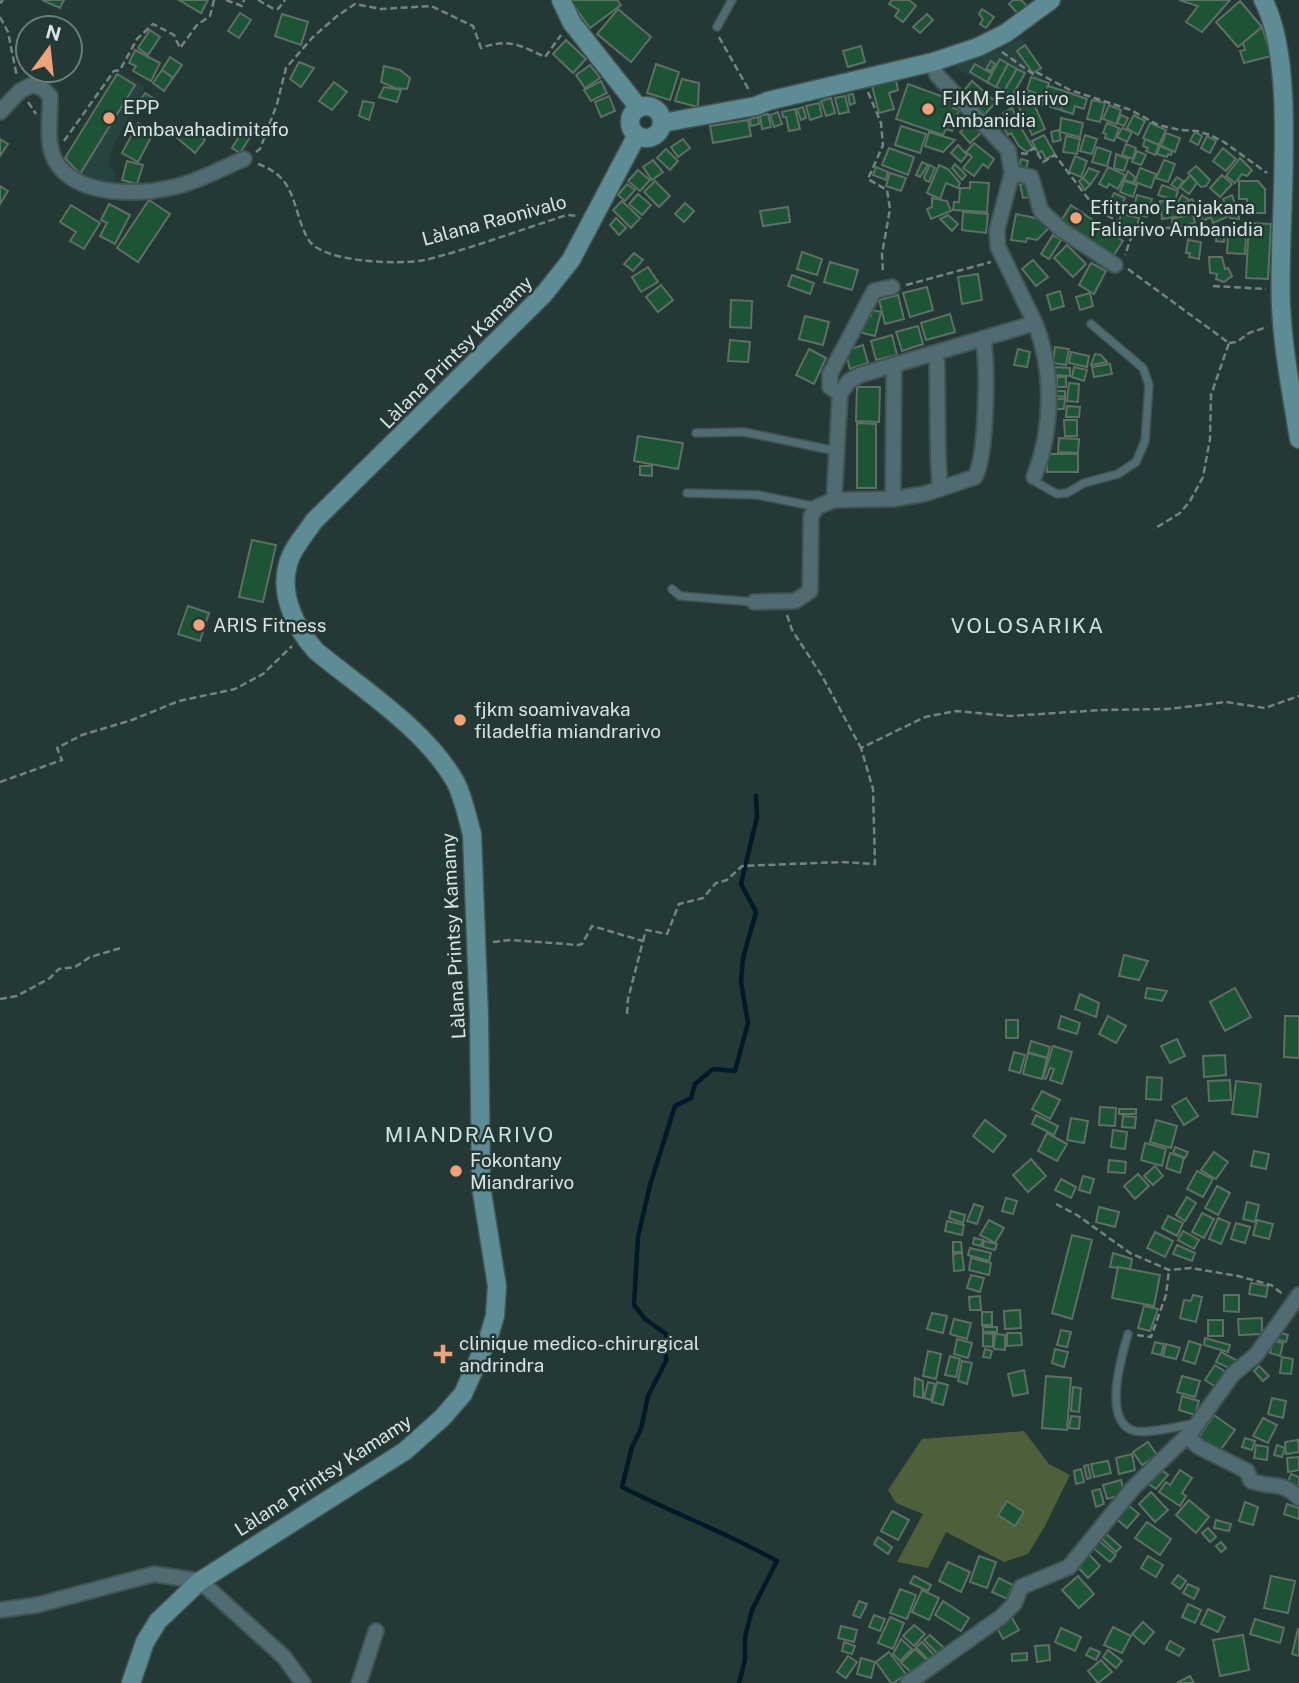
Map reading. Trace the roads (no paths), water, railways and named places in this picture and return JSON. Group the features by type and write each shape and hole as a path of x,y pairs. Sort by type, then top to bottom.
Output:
{"street":[{"path":"561,0 572,23 639,107"},
{"path":"662,122 756,106 933,62 978,47 1006,33 1051,0"},
{"path":"1263,0 1272,12 1282,44 1287,90 1281,290 1287,367 1299,439"},
{"path":"933,62 937,75 1007,150 1012,173 998,230 998,247 1044,347 1047,435 1044,453 1034,477"},
{"path":"0,112 20,91 32,85 42,88 50,96 49,133 52,153 58,165 73,178 102,191 133,192 175,187 244,159"},
{"path":"645,106 656,110 662,122 655,135 648,137 637,135 630,123 631,116 639,107 645,106"},
{"name":"Làlana Printsy Kamamy","path":"131,1683 145,1642 158,1621 200,1581 405,1451 442,1418 463,1394 478,1363 495,1316 497,1286 481,1186 471,834 457,785 424,741 316,651 301,635 285,583 288,564 314,522 544,294 570,260 637,135"},
{"path":"1012,173 1031,177 1041,211 1062,230 1115,265"},
{"path":"840,394 830,387 830,374 874,291 887,283"},
{"path":"834,499 840,394 849,381 860,375 1035,323"},
{"path":"754,602 795,601 810,591 811,516 817,507 834,499 893,499 940,489 975,477 980,467 984,428 983,338"},
{"path":"935,353 940,489"},
{"path":"893,499 894,365"},
{"path":"908,1683 1001,1617 1014,1604 1021,1587 1069,1567 1133,1488 1187,1437 1233,1374 1256,1355 1297,1299"},
{"path":"1187,1437 1199,1447 1247,1471 1251,1480 1288,1487 1299,1498"},
{"path":"0,1610 37,1605 154,1574 200,1581 284,1657 303,1683"},
{"path":"359,1683 376,1631"}],"lane":[{"path":"717,27 732,0"},
{"path":"1034,477 1036,482 1057,494 1068,493 1084,483 1118,474 1136,462 1145,441 1149,385 1143,368 1091,324"},
{"path":"696,433 744,432 835,451"},
{"path":"687,493 758,495 817,507"},
{"path":"672,589 680,596 754,602"},
{"path":"1128,1334 1115,1380 1118,1409 1125,1425 1135,1431 1198,1423"}],"waterway":[{"path":"739,1683 745,1660 745,1637 752,1610 777,1561 622,1487 632,1447 641,1429 648,1396 666,1361 666,1334 645,1319 634,1305 638,1237 650,1185 675,1106 691,1098 695,1084 713,1069 735,1071 748,1023 741,982 743,958 756,912 741,884 757,817 756,796"}],"place":[{"name":"FJKM Faliarivo Ambanidia","path":"928,109"},
{"name":"EPP Ambavahadimitafo","path":"109,118"},
{"name":"Efitrano Fanjakana Faliarivo Ambanidia","path":"1076,218"},
{"name":"ARIS Fitness","path":"199,625"},
{"name":"fjkm soamivavaka filadelfia miandrarivo","path":"460,720"},
{"name":"Fokontany Miandrarivo","path":"456,1171"},
{"name":"clinique medico-chirurgical andrindra","path":"443,1354"}],"district":[{"name":"VOLOSARIKA","path":"1028,626"},
{"name":"MIANDRARIVO","path":"470,1135"}]}
